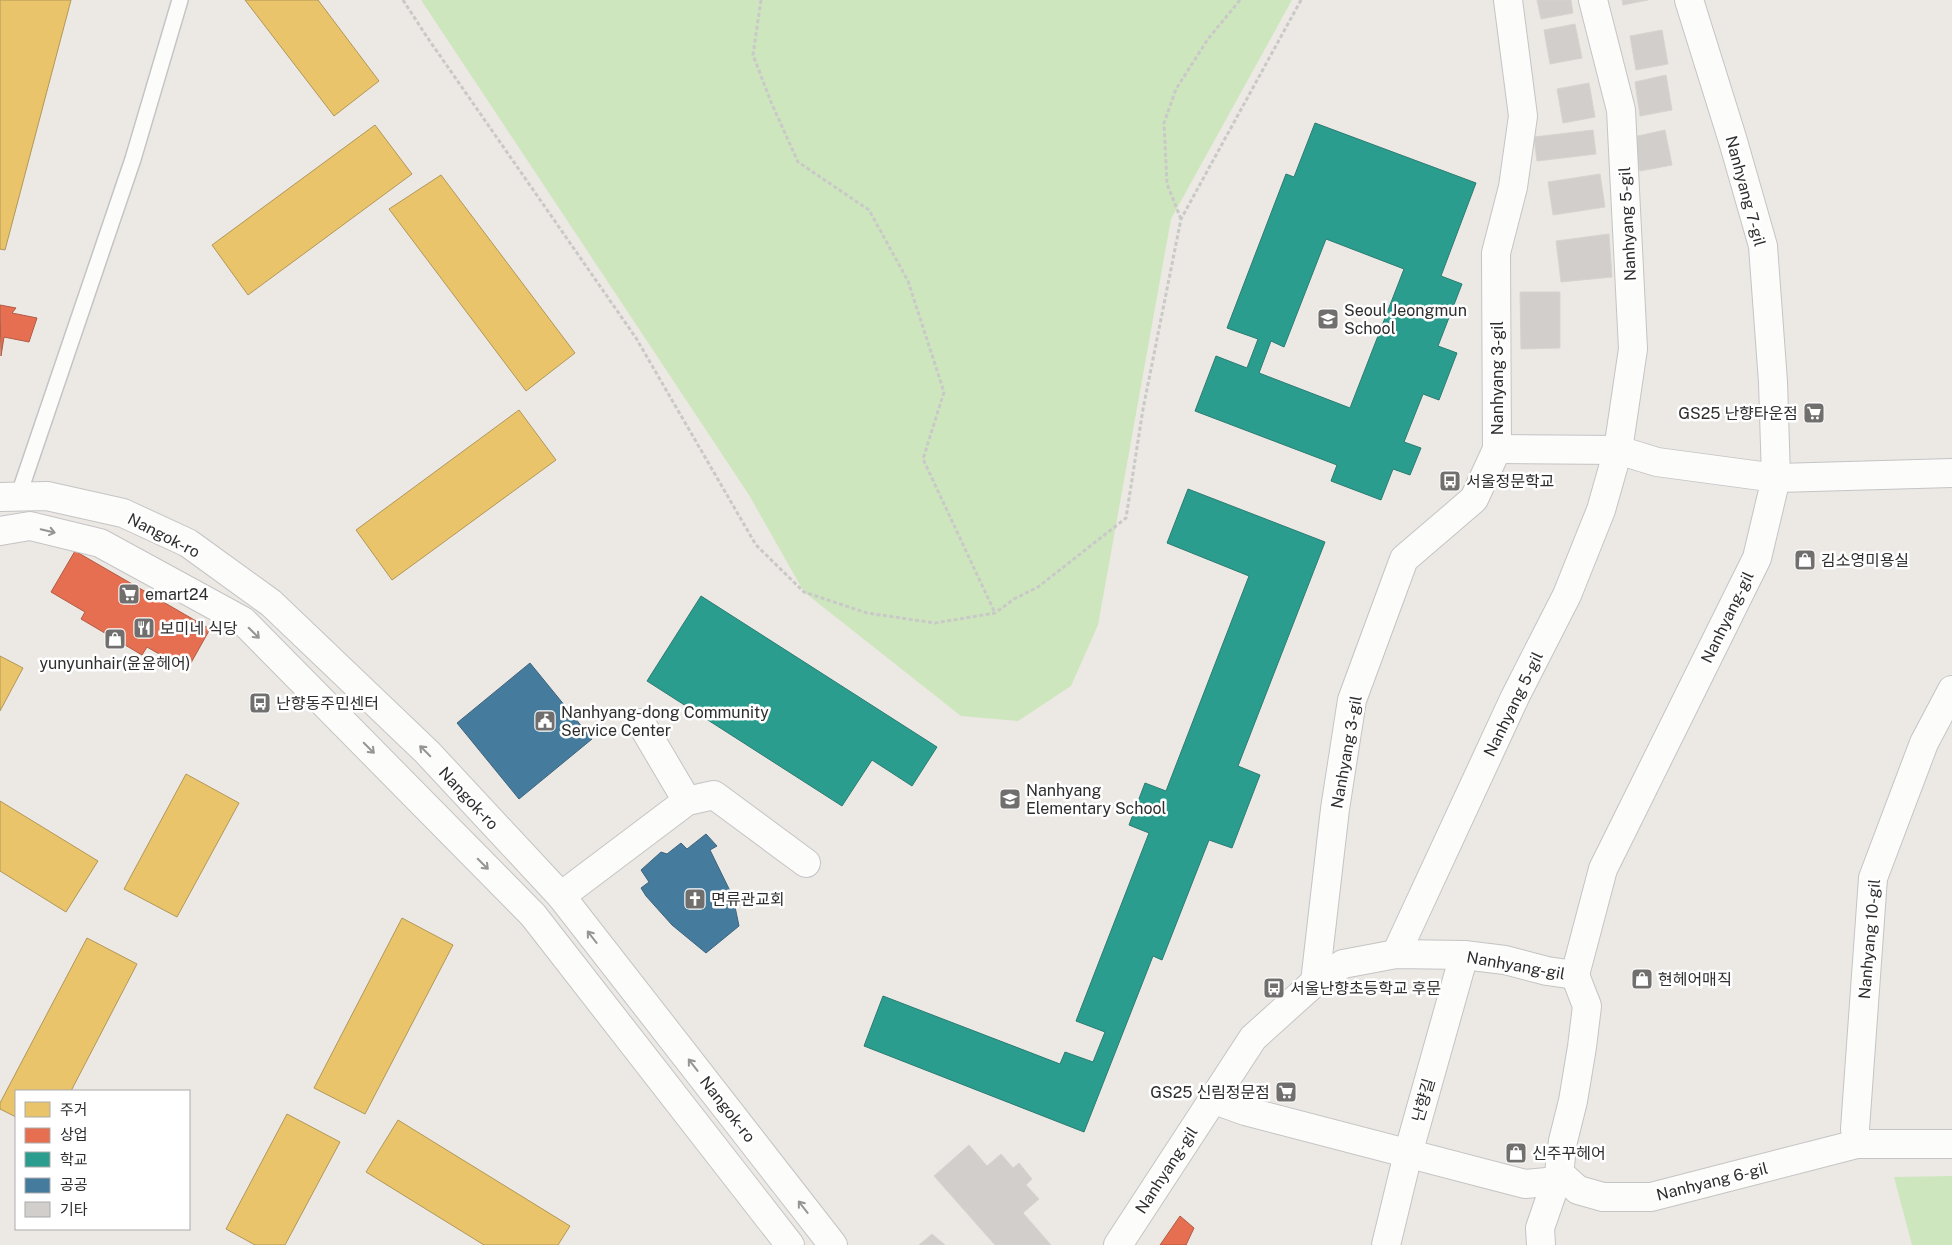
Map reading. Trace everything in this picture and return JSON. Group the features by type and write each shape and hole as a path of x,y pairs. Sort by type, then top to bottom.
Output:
{"street":[{"name":"Nanhyang 3-gil","path":"1316,982 1335,808 1352,700 1404,559 1474,499 1497,449 1496,253 1513,188 1523,116 1508,0"},
{"name":"Nanhyang 5-gil","path":"1396,954 1515,697 1567,595 1601,510 1618,450 1633,349 1621,110 1593,0"},
{"name":"Nanhyang 7-gil","path":"1689,0 1733,141 1763,246 1773,382 1776,478"},
{"path":"1497,449 1618,450 1657,462 1776,478 1952,473"},
{"name":"Nanhyang-gil","path":"1118,1245 1253,1038 1316,982 1343,964 1396,954 1464,955 1505,960 1547,971 1575,975 1603,869 1757,558 1776,478"},
{"name":"Nangok-ro","path":"9,497 47,496 123,513 188,544 271,603 426,752 561,896 833,1245"},
{"path":"0,530 30,526 100,543 243,621 533,915 790,1245"},
{"name":"Nanhyang 10-gil","path":"1857,1144 1856,1129 1872,878 1924,743 1952,690"},
{"path":"641,723 687,801"},
{"path":"561,896 687,801 714,795 806,863"},
{"name":"난향길","path":"1386,1245 1408,1154 1464,955"},
{"path":"1541,1245 1540,1228 1559,1177 1563,1141 1573,1100 1582,1047 1587,1006 1575,975"},
{"path":"1212,1099 1246,1112 1525,1184 1559,1177"},
{"name":"Nanhyang 6-gil","path":"1559,1177 1578,1190 1603,1197 1651,1197 1857,1144 1952,1144"}],"lane":[{"path":"9,497 133,158 180,0"}],"path":[{"path":"403,0 426,37 636,338 756,546 804,592 867,612 935,623 995,613 1038,587 1126,518 1143,409 1181,219 1301,0"},
{"path":"761,0 753,55 771,102 798,162 869,210 908,281 944,392 923,459 995,613"},
{"path":"1181,219 1168,184 1164,123 1176,89 1208,39 1240,0"}],"green space":[{"path":"421,0 1292,0 1171,219 1098,625 1071,686 1018,721 961,716 804,592 749,495"},
{"path":"1952,1176 1952,1245 1912,1245 1894,1177"}],"building: 주거":[{"path":"0,0 71,0 5,250 0,249"},
{"path":"245,0 318,0 379,81 334,116"},
{"path":"375,125 412,174 248,295 212,245"},
{"path":"441,175 575,353 526,391 389,209"},
{"path":"519,410 556,460 392,580 356,530"},
{"path":"0,656 23,668 0,711"},
{"path":"186,774 239,803 177,917 124,889"},
{"path":"0,801 98,861 66,912 0,871"},
{"path":"402,918 453,945 365,1114 314,1088"},
{"path":"87,938 137,964 72,1090 15,1090 15,1116 0,1109 0,1103"},
{"path":"287,1114 340,1142 285,1245 255,1245 226,1229"},
{"path":"398,1120 570,1226 558,1245 484,1245 366,1172"}],"building: 상업":[{"path":"0,305 16,308 12,313 37,318 29,342 4,337 1,356"},
{"path":"75,551 210,629 187,670 147,647 142,655 81,619 85,612 51,592"},
{"path":"1180,1216 1194,1228 1186,1245 1160,1245"}],"building: 학교":[{"path":"1315,123 1476,183 1441,276 1462,284 1438,346 1457,353 1439,400 1423,394 1404,442 1421,448 1410,475 1393,469 1381,500 1331,481 1337,465 1195,411 1216,356 1247,368 1258,339 1227,328 1286,174 1294,177","holes":["1326,239 1404,269 1350,408 1259,373 1271,341 1284,347"]},
{"path":"1188,489 1325,542 1238,766 1260,775 1232,848 1209,840 1162,960 1153,956 1084,1132 864,1046 883,996 1060,1064 1065,1052 1093,1062 1105,1032 1076,1021 1149,833 1129,825 1145,783 1166,791 1249,576 1167,543"},
{"path":"701,596 937,747 912,786 872,760 842,806 647,681"}],"building: 공공":[{"path":"530,663 592,739 519,799 457,723"},
{"path":"706,834 717,846 710,850 733,897 739,926 706,953 672,925 646,896 641,888 649,882 641,870 661,852 667,854 681,843 687,849"}],"building: 기타":[{"path":"1537,0 1571,0 1573,13 1541,19"},
{"path":"1622,0 1648,0 1623,5"},
{"path":"1575,24 1582,58 1550,64 1544,30"},
{"path":"1662,30 1668,64 1636,70 1630,36"},
{"path":"1666,75 1672,110 1640,116 1635,82"},
{"path":"1589,83 1595,117 1563,123 1557,89"},
{"path":"1593,130 1596,154 1537,161 1534,137"},
{"path":"1665,130 1672,165 1640,171 1633,137"},
{"path":"1600,174 1605,207 1553,215 1548,182"},
{"path":"1609,234 1612,277 1561,282 1556,241"},
{"path":"1520,292 1560,292 1560,348 1521,349"},
{"path":"969,1145 987,1166 1001,1154 1013,1168 1019,1163 1032,1179 1026,1185 1039,1199 1023,1213 1051,1245 995,1245 934,1176"},
{"path":"932,1234 945,1245 919,1245"}],"place":[{"name":"Seoul Jeongmun School","path":"1328,319"},
{"name":"GS25 난향타운점","path":"1814,413"},
{"name":"서울정문학교","path":"1450,481"},
{"name":"김소영미용실","path":"1805,560"},
{"name":"emart24","path":"129,594"},
{"name":"보미네 식당","path":"144,628"},
{"name":"yunyunhair(윤윤헤어)","path":"115,639"},
{"name":"난향동주민센터","path":"260,703"},
{"name":"Nanhyang-dong Community Service Center","path":"545,721"},
{"name":"Nanhyang Elementary School","path":"1010,799"},
{"name":"면류관교회","path":"695,899"},
{"name":"현헤어매직","path":"1642,979"},
{"name":"서울난향초등학교 후문","path":"1274,988"},
{"name":"GS25 신림정문점","path":"1286,1092"},
{"name":"신주꾸헤어","path":"1516,1153"}]}
